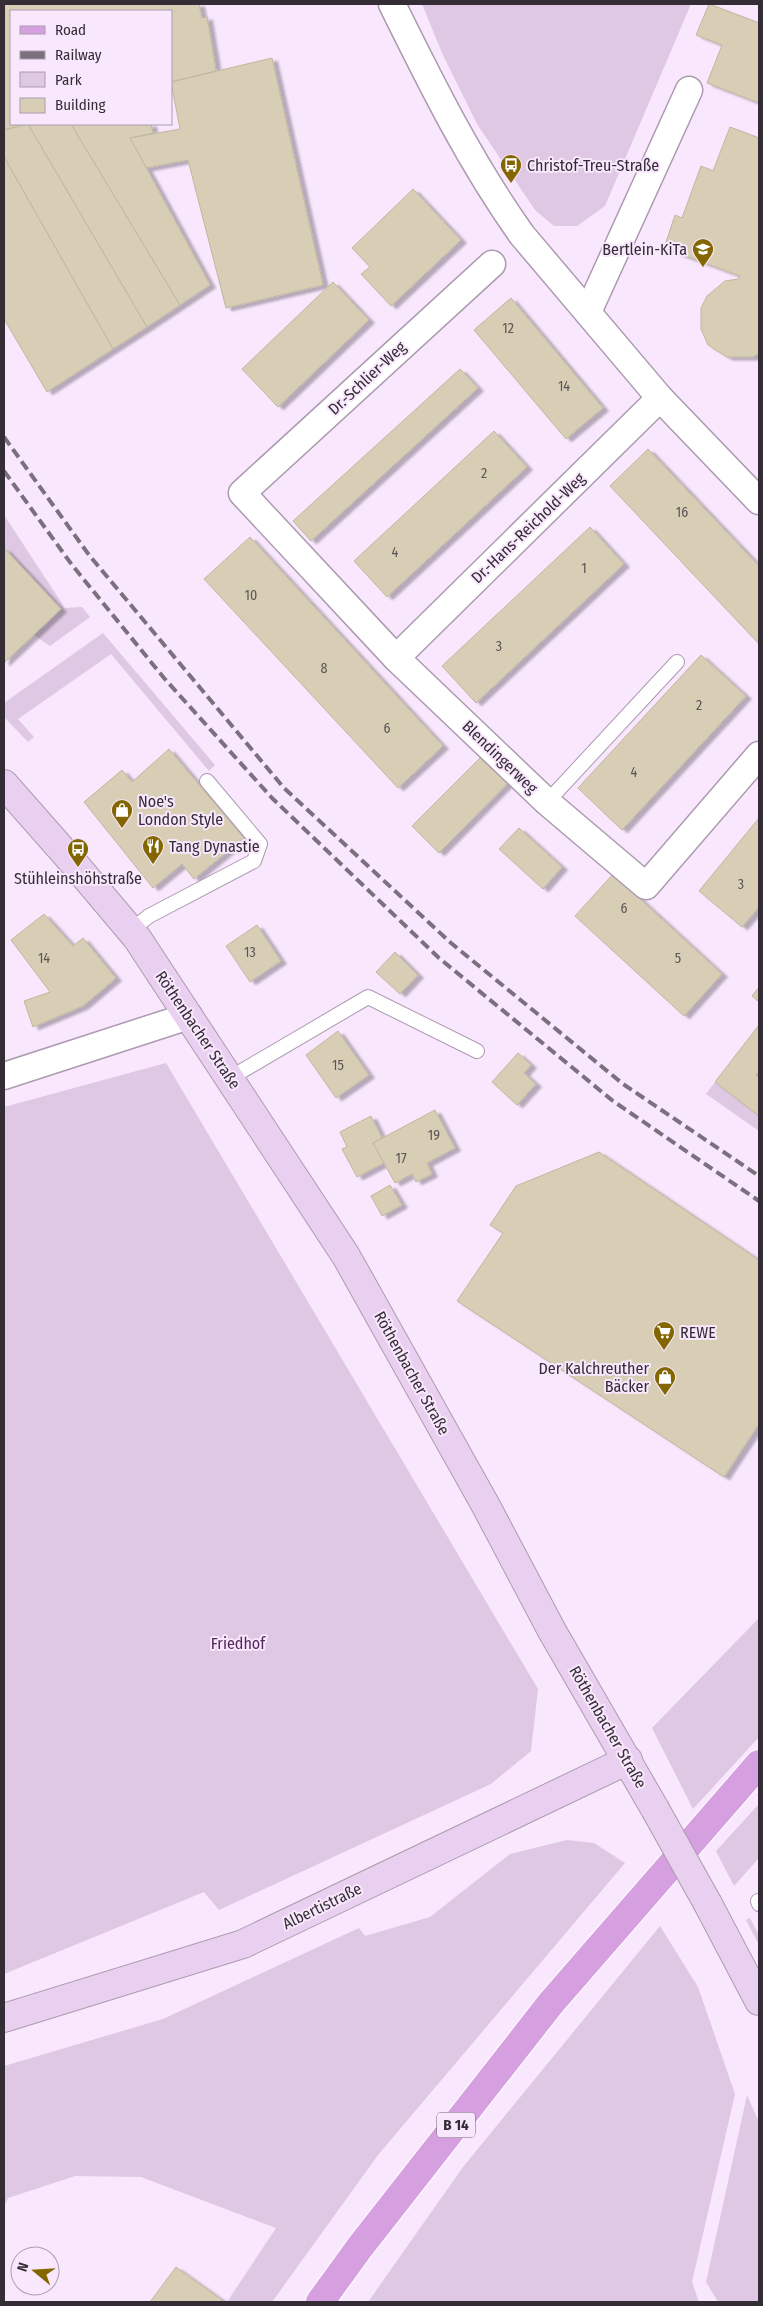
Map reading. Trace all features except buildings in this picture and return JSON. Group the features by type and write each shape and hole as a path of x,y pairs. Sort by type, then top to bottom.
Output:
{"main road":[{"name":"Röthenbacher Straße","path":"4,784 78,868 130,931 189,1016 346,1256 486,1506 552,1631 628,1760 708,1904 759,2001"},
{"name":"Albertistraße","path":"4,2018 243,1944 628,1760"},
{"name":"B 14","path":"320,2302 360,2247 552,2004 759,1764"}],"street":[{"path":"392,4 446,113 503,209 522,235 660,398 759,501"},
{"path":"588,312 689,90"},
{"name":"Dr.-Schlier-Weg","path":"242,493 492,264"},
{"name":"Dr.-Hans-Reichold-Weg","path":"396,658 660,398"},
{"name":"Blendingerweg","path":"242,493 396,658 547,802 646,886 759,756"},
{"path":"4,1076 189,1016"}],"lane":[{"path":"547,802 677,662"},
{"path":"130,931 149,916 254,861 260,844 207,781"},
{"path":"230,1078 368,997 477,1051"}],"green space":[{"path":"422,4 691,4 605,206 577,226 554,226 535,210 477,124 442,53"},
{"path":"4,515 65,608 82,607 90,617 50,646 34,635 61,609 4,548"},
{"path":"103,633 215,765 209,771 111,654 18,719 34,737 28,742 4,717 4,703"},
{"name":"Friedhof","path":"166,1063 538,1689 531,1751 491,1784 219,1910 204,1892 4,1974 4,1107"},
{"path":"715,1082 759,1096 759,1131 706,1094"},
{"path":"759,1618 759,1737 693,1809 652,1728"},
{"path":"759,1804 759,1858 734,1886 716,1851"},
{"path":"567,1840 594,1843 625,1863 378,2155 272,2302 227,2302 276,2228 141,2177 75,2176 8,2198 4,2207 4,2066 163,2019 359,1928 365,1936 430,1917 510,1854"},
{"path":"750,1918 759,1935 759,1945 746,1920"},
{"path":"660,1926 698,1987 735,2094 692,2282 699,2302 368,2302 463,2167"},
{"path":"747,2095 759,2122 759,2302 718,2302 706,2282"}],"railway":[{"path":"4,437 89,555 284,788 451,943 623,1084 759,1176"},
{"path":"4,471 72,565 164,678 272,798 439,958 613,1101 759,1201"}],"place":[{"name":"Christof-Treu-Straße","path":"511,184"},
{"name":"Bertlein-KiTa","path":"703,268"},
{"name":"Noe's London Style","path":"122,829"},
{"name":"Tang Dynastie","path":"153,865"},
{"name":"Stühleinshöhstraße","path":"78,868"},
{"name":"REWE","path":"664,1351"},
{"name":"Der Kalchreuther Bäcker","path":"665,1396"}]}
